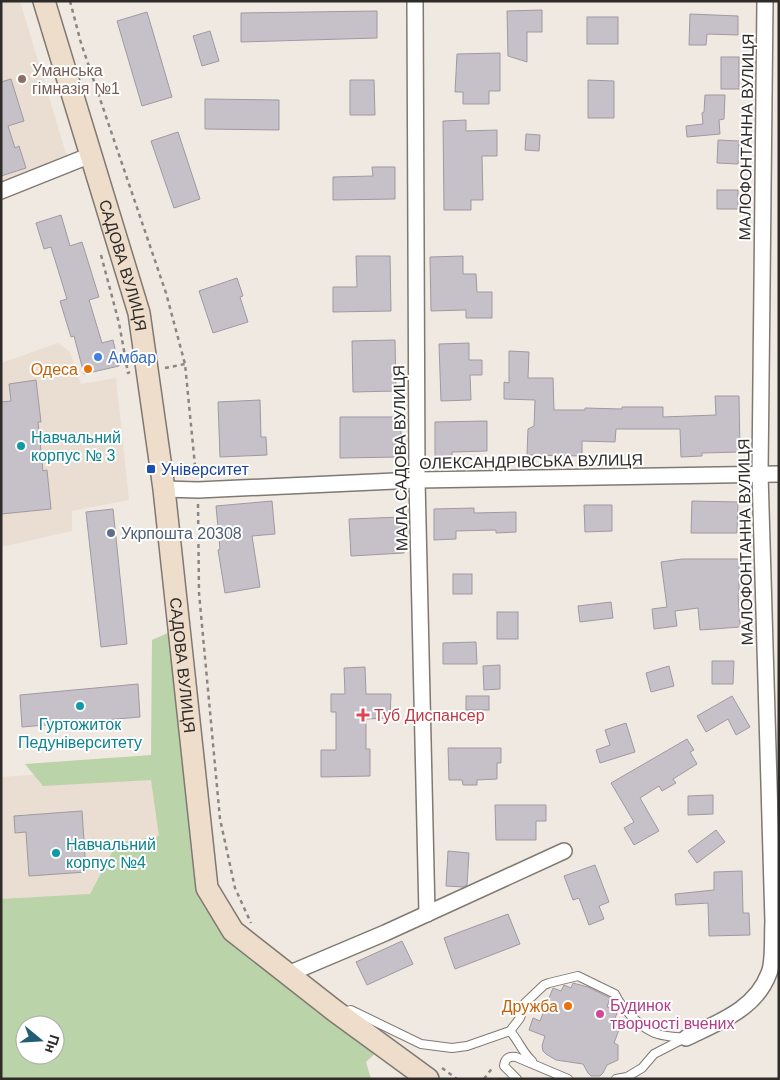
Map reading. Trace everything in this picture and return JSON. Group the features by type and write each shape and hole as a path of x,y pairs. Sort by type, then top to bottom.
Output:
{"street":[{"name":"САДОВА ВУЛИЦЯ","path":"44,1 140,313 164,489 207,888 233,931 335,1011 425,1078"},
{"name":"МАЛА САДОВА ВУЛИЦЯ","path":"415,1 417,480 427,914"},
{"name":"МАЛОФОНТАННА ВУЛИЦЯ","path":"686,1038 730,1017 758,996 770,971 773,922 760,474 765,1"},
{"path":"1,191 91,155"},
{"name":"ОЛЕКСАНДРІВСЬКА ВУЛИЦЯ","path":"164,489 198,490 417,480 779,474"},
{"path":"288,974 427,914 564,851"}],"lane":[{"path":"335,1011 351,1010 421,1044 452,1048 467,1046 510,1031 520,1018 525,1003 544,985 578,976 616,994 618,1001 630,1015 656,1034 686,1038"},
{"path":"510,1031 518,1039 524,1054 536,1066"},
{"path":"616,1079 627,1078 642,1068 654,1054 686,1038"},
{"path":"517,1079 504,1066 506,1059 510,1057 516,1057 568,1079"}],"shaded area":[{"name":"Уманська гімназія №1","path":"1,1 20,1 67,157 1,181"},
{"path":"58,343 70,352 81,384 116,378 129,500 72,511 72,531 1,547 1,363"},
{"path":"167,765 169,907 1,910 1,777"}],"green space":[{"path":"179,628 207,888 233,931 383,1046 366,1062 371,1079 1,1079 1,899 90,894 117,843 159,836 151,780 43,786 25,764 151,755 152,640"}],"building":[{"path":"542,10 542,32 527,32 527,62 508,56 507,11"},
{"path":"377,11 377,38 241,42 241,13"},
{"path":"147,12 172,97 142,106 117,21"},
{"path":"690,14 738,16 738,35 707,34 706,45 689,45"},
{"path":"587,17 618,17 618,44 587,44"},
{"path":"210,31 219,61 202,66 193,36"},
{"path":"500,53 500,91 489,91 489,104 463,104 463,92 455,92 457,54"},
{"path":"721,57 739,57 739,89 721,89"},
{"path":"11,79 24,121 8,126 15,148 19,146 26,168 1,176 1,82"},
{"path":"350,80 374,80 375,115 350,115"},
{"path":"588,80 614,81 614,118 588,118"},
{"path":"705,95 725,95 724,119 719,120 720,134 687,137 686,126 703,124 702,113 704,112"},
{"path":"205,99 279,100 279,130 205,129"},
{"path":"466,120 466,131 497,130 497,156 482,156 483,200 471,200 471,210 444,210 443,121"},
{"path":"178,132 200,199 174,208 151,141"},
{"path":"526,134 540,135 539,151 525,150"},
{"path":"718,140 739,141 738,164 717,163"},
{"path":"372,167 395,167 395,199 333,200 333,177 373,176"},
{"path":"717,190 738,190 738,209 717,209"},
{"path":"61,215 70,246 82,242 99,297 89,300 102,343 113,340 119,366 84,374 74,336 71,337 60,301 67,299 51,247 44,249 36,223"},
{"path":"356,256 390,256 391,311 333,312 333,287 357,287"},
{"path":"463,256 463,274 476,274 477,292 492,292 492,318 466,318 466,310 431,311 430,257"},
{"path":"237,278 243,296 240,297 248,322 213,333 199,291"},
{"path":"395,340 396,391 353,392 352,341"},
{"path":"469,343 469,360 482,360 482,375 470,375 471,400 441,401 439,344"},
{"path":"509,351 529,352 528,378 553,378 554,410 663,407 663,417 716,415 715,396 739,396 740,452 702,453 702,456 681,457 680,429 616,429 615,442 582,441 582,456 527,455 528,429 534,426 535,400 504,399 504,382 509,383"},
{"name":"Навчальний корпус № 3","path":"36,380 41,422 38,422 43,471 47,470 51,509 1,514 1,402 11,401 9,384"},
{"path":"260,400 261,437 266,437 267,455 220,457 218,402"},
{"path":"340,417 397,417 397,422 401,422 401,457 340,458"},
{"path":"487,421 487,451 452,452 452,460 435,460 435,422"},
{"path":"272,501 275,534 252,536 260,587 225,593 218,550 220,549 216,506"},
{"path":"692,501 738,502 737,533 691,533"},
{"path":"584,505 612,505 612,531 585,532"},
{"path":"474,508 474,513 516,512 516,532 496,533 496,530 456,531 456,539 434,540 434,509"},
{"path":"113,509 127,644 101,647 86,512"},
{"path":"402,517 404,553 351,556 349,519"},
{"path":"682,559 739,559 738,594 740,627 700,630 698,608 675,611 677,626 654,629 652,609 667,607 661,562"},
{"path":"453,574 472,574 472,594 453,594"},
{"path":"611,602 613,618 580,622 578,606"},
{"path":"497,612 518,612 518,639 497,639"},
{"path":"476,642 477,664 443,664 443,643"},
{"path":"712,661 734,661 733,684 712,684"},
{"path":"500,665 500,689 484,690 483,666"},
{"path":"669,666 674,686 651,692 646,673"},
{"path":"365,667 366,694 391,694 390,718 366,719 366,749 370,749 370,776 321,777 321,750 336,750 336,712 331,712 331,694 345,694 344,668"},
{"name":"Гуртожиток Педуніверситету","path":"138,684 140,717 22,727 20,695"},
{"path":"466,696 489,696 489,710 466,710"},
{"path":"732,696 750,727 736,735 728,719 706,732 697,716"},
{"path":"626,723 635,752 600,763 596,750 610,745 605,730"},
{"path":"687,739 694,750 690,752 697,764 673,779 676,783 662,791 659,786 640,798 659,831 634,845 624,828 634,822 611,783"},
{"path":"448,748 501,748 501,763 497,763 497,779 477,780 477,785 463,785 462,780 449,780"},
{"path":"713,795 713,814 688,815 688,796"},
{"path":"495,805 546,805 546,821 536,821 536,840 496,840"},
{"name":"Навчальний корпус №4","path":"82,811 86,872 29,876 26,832 15,833 14,816"},
{"path":"716,830 725,842 697,863 688,851"},
{"path":"448,851 469,853 467,885 463,887 446,886"},
{"path":"595,865 609,902 599,906 604,919 589,925 579,898 573,900 564,876"},
{"path":"742,871 743,913 749,913 750,935 709,936 708,903 676,905 675,894 714,890 714,872"},
{"path":"508,914 520,944 455,969 444,938"},
{"path":"402,941 413,964 367,985 356,962"},
{"path":"573,983 588,987 610,998 607,1007 618,1011 612,1025 620,1027 614,1043 618,1045 618,1060 607,1065 600,1076 591,1076 583,1064 556,1060 546,1054 542,1046 545,1036 529,1030 533,1018 540,1021 553,988 561,991 564,985 571,988"}],"place":[{"name":"Уманська гімназія №1","path":"22,79"},
{"name":"Амбар","path":"98,357"},
{"name":"Одеса","path":"88,369"},
{"name":"Навчальний корпус № 3","path":"21,446"},
{"name":"Університет","path":"151,469"},
{"name":"Укрпошта 20308","path":"111,533"},
{"name":"Гуртожиток Педуніверситету","path":"80,706"},
{"name":"Туб Диспансер","path":"363,715"},
{"name":"Навчальний корпус №4","path":"56,853"},
{"name":"Дружба","path":"568,1006"},
{"name":"Будинок творчості вчених","path":"600,1014"}]}
